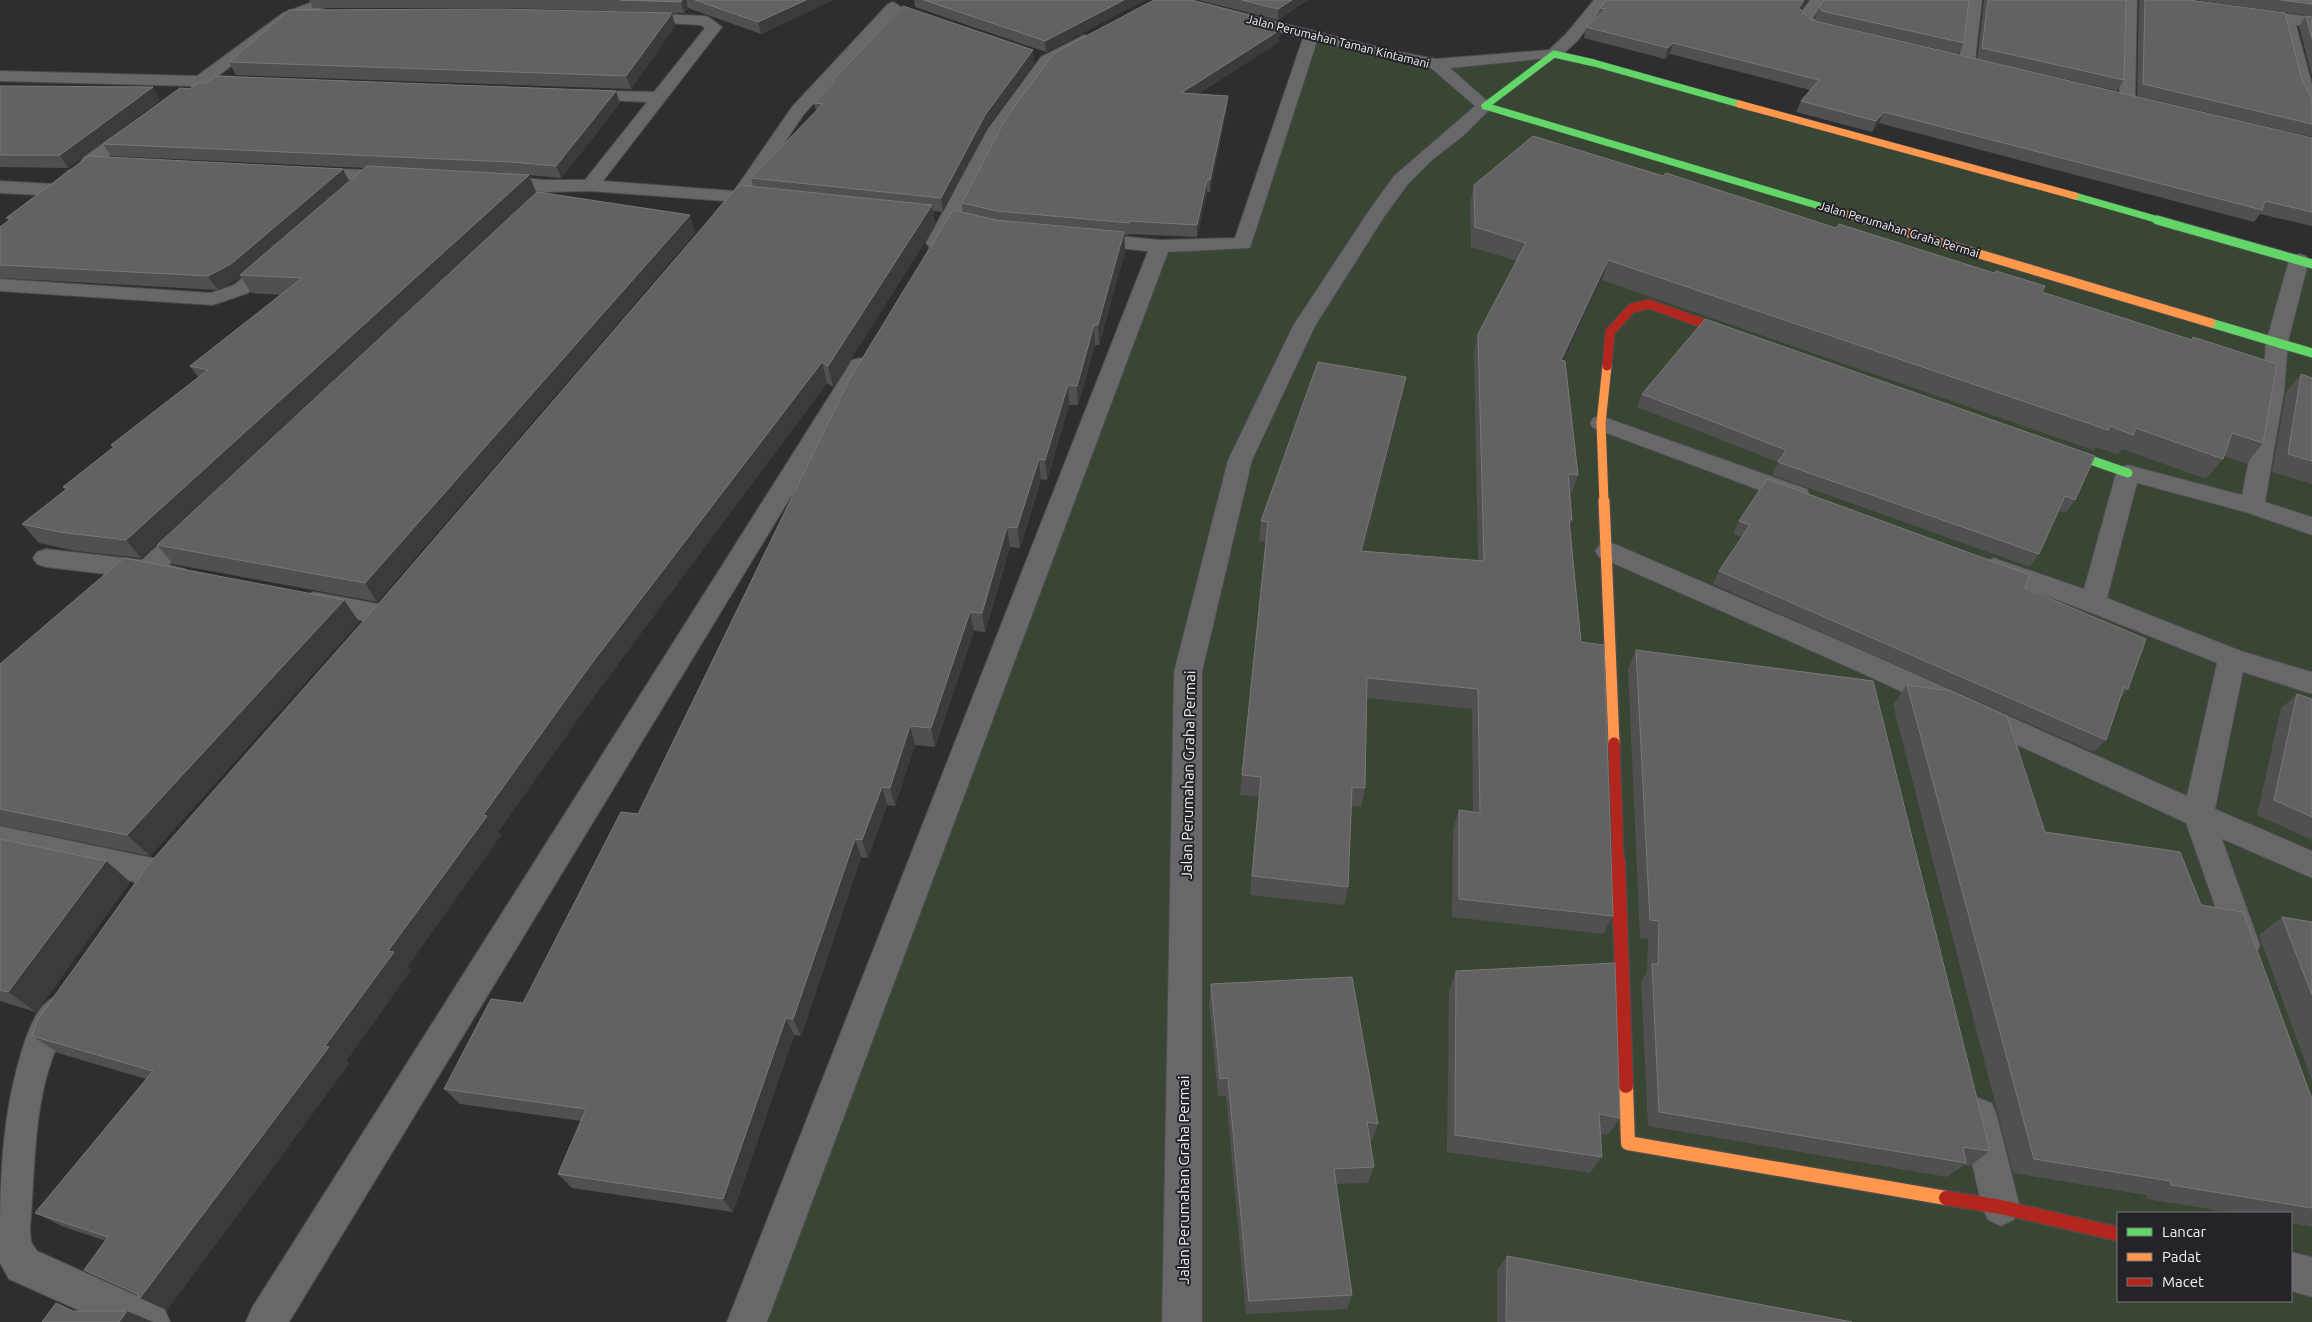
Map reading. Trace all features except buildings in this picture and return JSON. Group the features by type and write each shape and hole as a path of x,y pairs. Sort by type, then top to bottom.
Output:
{"street":[{"name":"Jalan Perumahan Taman Kintamani","path":"1178,0 1388,56 1436,64 1485,106"},
{"name":"Jalan Perumahan Graha Permai","path":"1182,1322 1188,672 1240,460 1304,326 1374,216 1402,180 1485,106 1554,54 1572,37 1602,0"},
{"path":"1818,0 1805,18 1807,23 1850,35"},
{"path":"1967,61 1975,0"},
{"path":"2127,100 2130,0"},
{"path":"706,235 738,197 798,111 887,5 912,14"},
{"path":"179,97 288,16 332,8"},
{"path":"2238,12 2312,22"},
{"path":"590,185 714,27 705,21 618,18"},
{"path":"2287,19 2307,83 2312,106"},
{"path":"923,263 950,221 997,129 1040,58 1108,28"},
{"path":"1074,238 1160,246 1243,244 1311,36"},
{"path":"1436,64 1554,54 1594,63 1675,87 2171,222 2306,262 2277,342 2273,392 2252,506"},
{"path":"1947,57 1986,66"},
{"path":"0,76 262,82"},
{"path":"559,94 658,97"},
{"path":"2108,95 2147,104"},
{"name":"Jalan Perumahan Graha Permai","path":"1485,106 2312,353"},
{"path":"36,206 90,161 154,115"},
{"path":"90,161 116,165"},
{"path":"293,172 410,177"},
{"path":"350,194 372,175"},
{"path":"477,180 543,186 590,185 767,200"},
{"path":"536,206 557,185"},
{"path":"2,189 57,190"},
{"path":"747,1322 1160,246"},
{"path":"0,285 213,299 241,289 284,252"},
{"path":"1743,338 1649,304 1632,308 1610,332 1601,423 1608,551 1628,1143 2001,1207 2117,1234"},
{"path":"266,1322 871,348"},
{"path":"1601,423 1824,505"},
{"path":"2044,444 2128,474 2252,506 2312,526"},
{"path":"2093,603 2128,474"},
{"path":"148,570 206,516"},
{"path":"1608,551 1867,664 2198,816 2312,865"},
{"path":"46,558 148,570 193,579"},
{"path":"1972,559 2093,603 2232,658 2312,683"},
{"path":"288,597 391,608 365,637"},
{"path":"2232,658 2198,816 2253,971"},
{"path":"1867,664 1877,703"},
{"path":"0,839 155,876"},
{"path":"71,993 48,1026 35,1060 24,1099 5,1229 12,1247 23,1265 150,1322"},
{"path":"1973,1091 2001,1207"},
{"path":"2292,1272 2312,1277"}],"green space":[{"path":"1311,36 1436,64 1554,54 2312,264 2312,1322 747,1322 1160,246 1243,244"}],"traffic: fast":[{"path":"1485,106 1554,54 1594,63 1739,104"},
{"path":"1485,106 1846,214"},
{"path":"2075,196 2312,264"},
{"path":"2211,323 2312,353"},
{"path":"2056,448 2128,473"}],"traffic: slow":[{"path":"1739,104 2075,196"},
{"path":"1846,214 2211,323"},
{"path":"1607,366 1601,423 1614,743"},
{"path":"1626,1086 1628,1143 1946,1198"}],"traffic: jam":[{"path":"1607,366 1610,332 1632,308 1649,304 1735,335"},
{"path":"1614,743 1626,1086"},
{"path":"1946,1198 2001,1207 2117,1234"}]}
